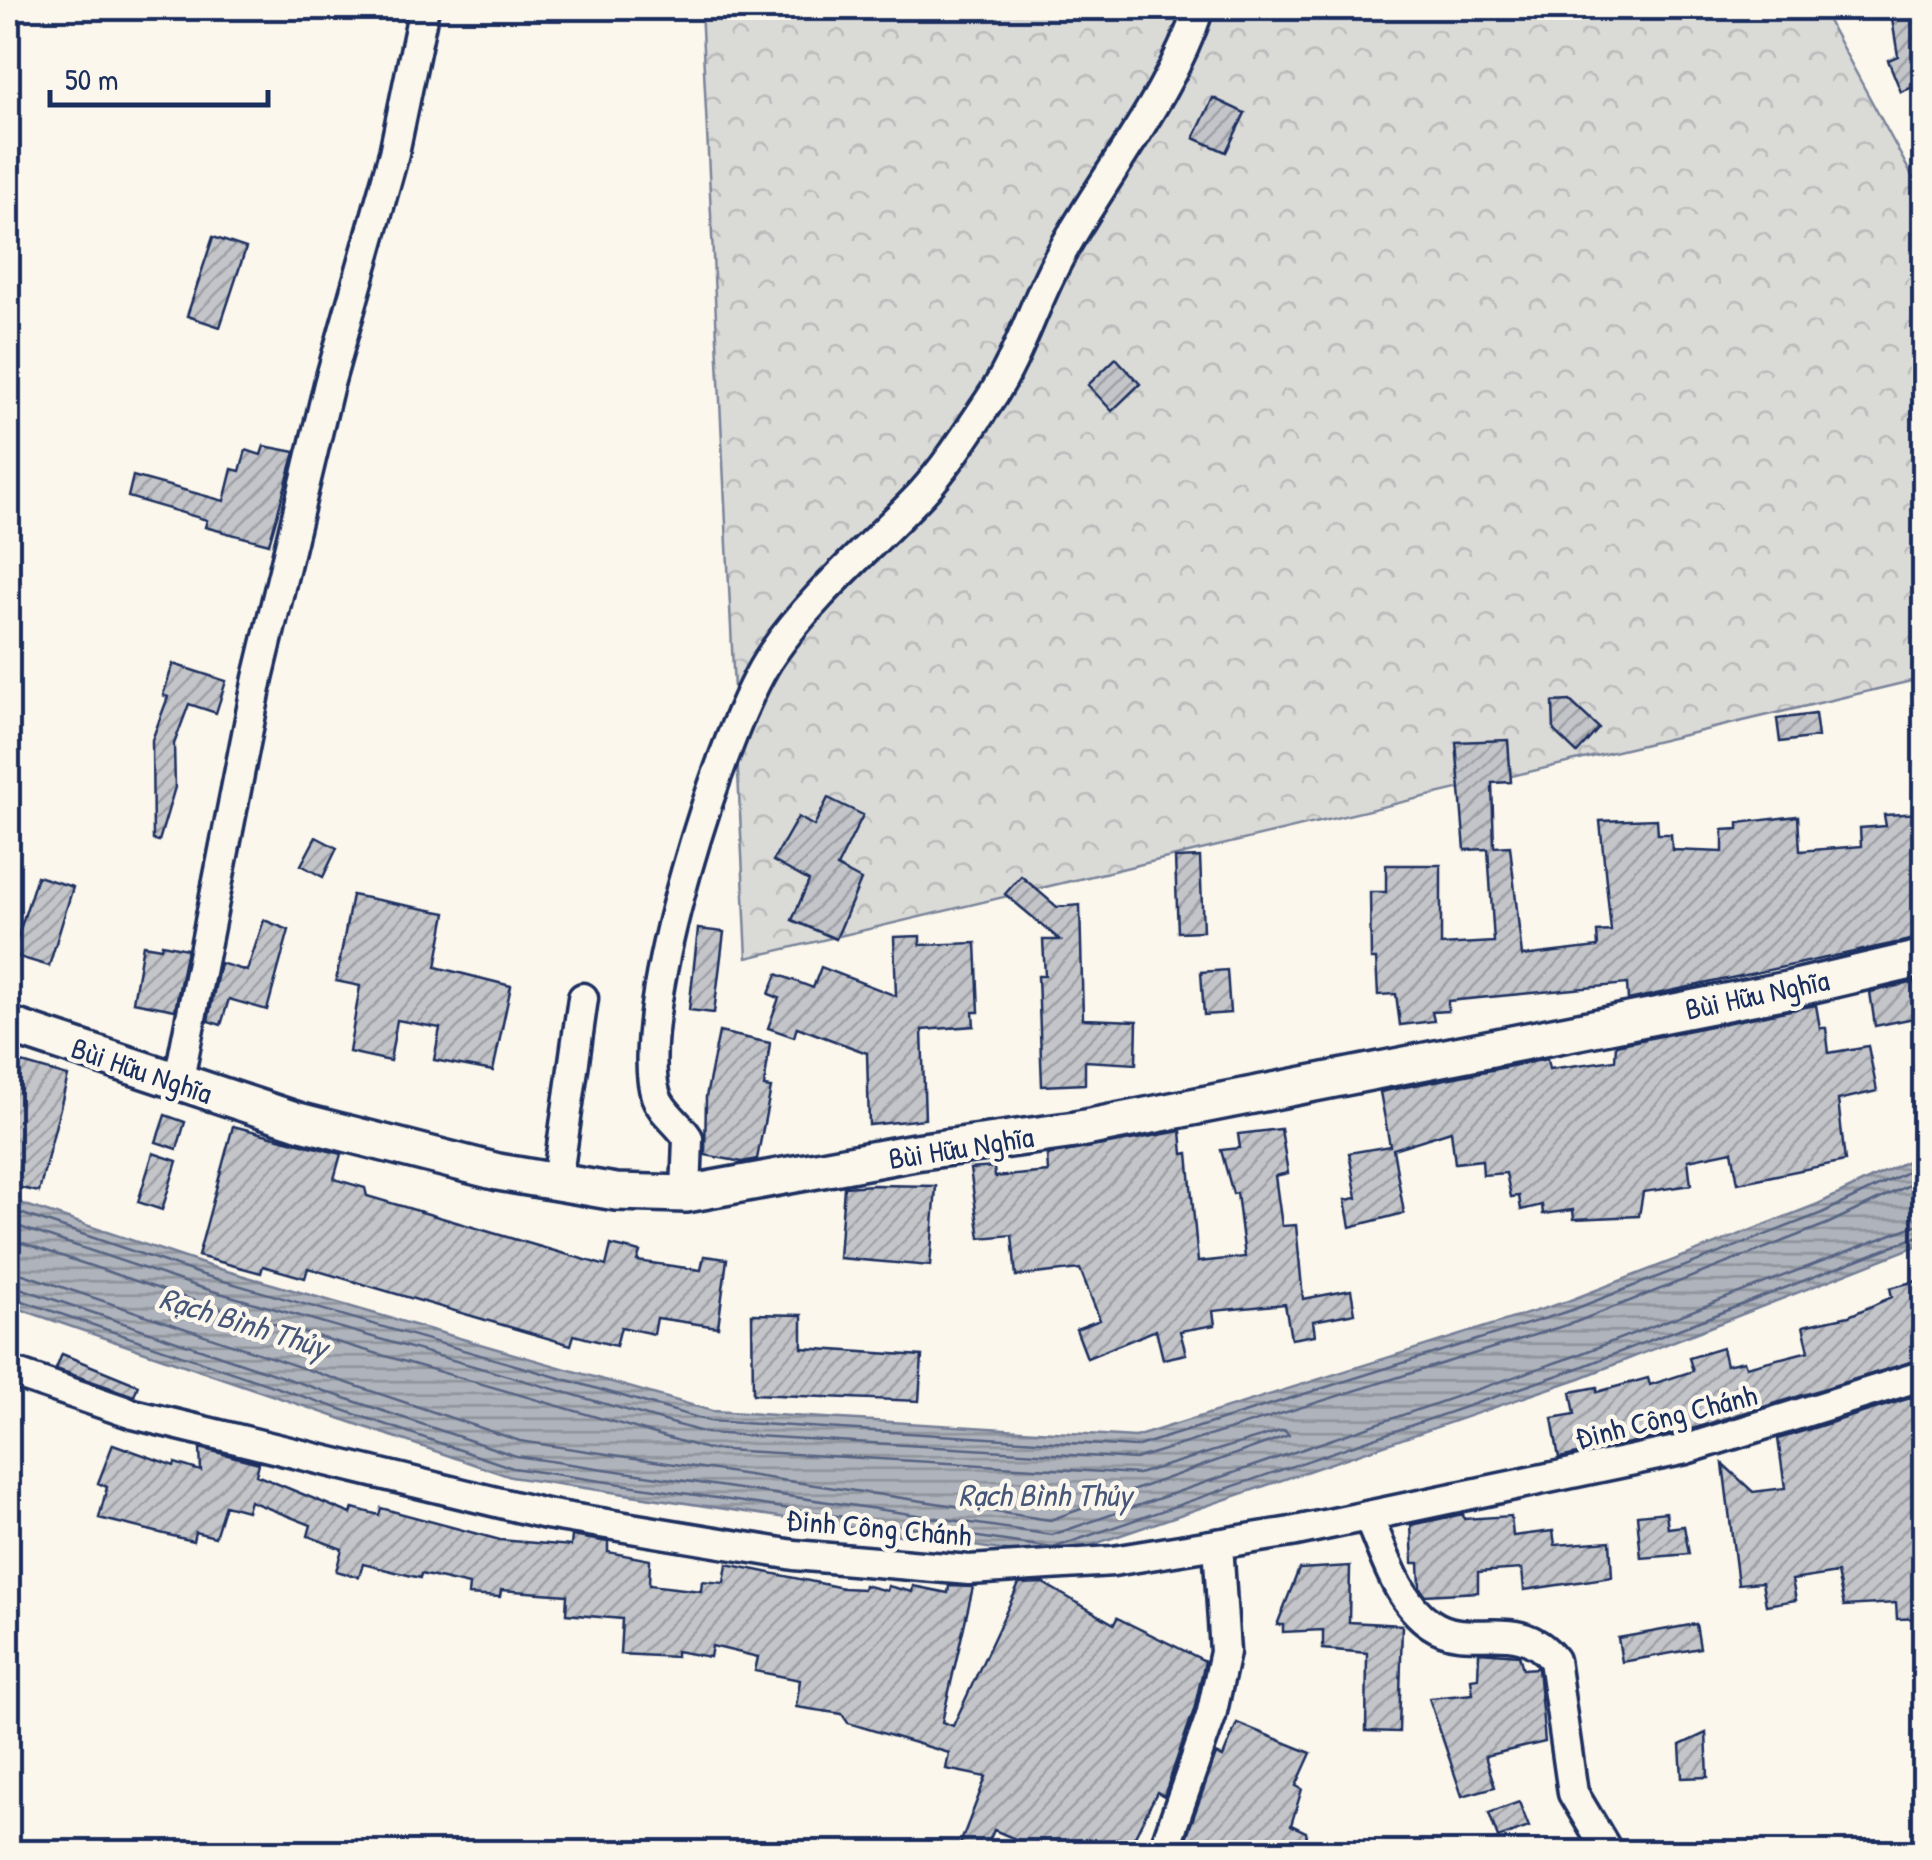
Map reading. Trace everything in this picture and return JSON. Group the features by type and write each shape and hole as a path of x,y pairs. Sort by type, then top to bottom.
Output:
{"main road":[{"name":"Bùi Hữu Nghĩa","path":"8,1025 298,1121 498,1172 616,1192 686,1194 915,1152 1074,1130 1787,990 1924,958"}],"street":[{"path":"178,1084 258,678 330,384 394,153 424,8"},
{"path":"686,1194 688,1138 656,1094 658,1002 672,926 735,724 751,687 789,630 926,489 989,400 1017,356 1061,253 1174,68 1199,8"},
{"path":"557,1182 583,998"},
{"name":"Đinh Công Chánh","path":"8,1372 133,1414 546,1514 794,1555 968,1570 1114,1561 1368,1516 1686,1450 1924,1375"},
{"path":"1368,1516 1394,1576 1432,1626 1462,1634 1529,1638 1554,1660 1573,1793 1608,1852"},
{"path":"1163,1852 1211,1716 1225,1652 1218,1544"}],"green space":[{"path":"701,8 1821,8 1924,198 1924,678 747,958"}],"water":[{"name":"Rạch Bình Thủy","path":"1924,1153 1924,1243 1580,1378 1054,1558 511,1477 8,1305 8,1199 206,1265 712,1411 1135,1437 1568,1301 1818,1204"}],"building":[{"path":"1918,8 1924,83 1901,92 1888,60 1898,56 1891,13"},
{"path":"1213,98 1245,113 1226,152 1194,138"},
{"path":"213,237 246,248 220,327 187,316"},
{"path":"1116,358 1140,384 1112,411 1088,385"},
{"path":"264,446 295,452 269,544 205,527 207,520 128,497 133,476 224,501 232,469 240,471 246,450 261,455"},
{"path":"173,664 226,681 216,713 189,704 174,744 175,787 159,841 153,840 152,740 168,697 163,695"},
{"path":"1570,701 1599,728 1577,753 1554,731 1553,702"},
{"path":"1815,714 1818,737 1780,742 1777,719"},
{"path":"1508,740 1511,782 1492,783 1494,847 1510,846 1522,956 1598,947 1597,932 1611,931 1600,821 1657,819 1658,834 1671,834 1672,850 1723,852 1723,830 1738,829 1738,823 1798,816 1800,851 1861,846 1860,828 1886,826 1884,815 1924,813 1924,937 1628,1000 1627,984 1448,1001 1448,1011 1432,1012 1434,1021 1400,1025 1396,994 1378,995 1376,959 1371,959 1370,892 1386,892 1386,865 1441,865 1441,945 1494,942 1488,849 1465,850 1456,742"},
{"path":"828,798 863,815 837,867 861,880 836,939 792,920 809,881 773,861 798,817 814,826"},
{"path":"316,837 337,848 323,877 301,865"},
{"path":"1200,857 1203,931 1178,932 1175,858"},
{"path":"37,876 73,887 49,966 12,955"},
{"path":"1021,876 1057,907 1080,905 1083,1019 1137,1021 1136,1064 1085,1061 1085,1084 1042,1086 1038,976 1045,976 1043,940 1060,940 1005,894"},
{"path":"352,895 446,913 436,967 511,986 493,1071 434,1060 440,1028 397,1020 390,1061 349,1052 360,986 336,981"},
{"path":"264,920 289,930 267,1010 229,999 221,1025 208,1021 220,963 247,971"},
{"path":"698,929 724,932 714,1013 689,1010"},
{"path":"920,936 920,945 976,943 979,1012 973,1012 974,1026 922,1030 925,1119 869,1125 867,1053 797,1027 794,1037 768,1028 779,998 769,994 777,974 813,988 821,967 896,996 894,937"},
{"path":"162,944 187,949 175,1010 133,1002 143,945 161,948"},
{"path":"1227,970 1230,1013 1204,1015 1201,972"},
{"path":"1924,980 1924,1016 1875,1026 1870,992"},
{"path":"1816,1005 1820,1028 1826,1028 1829,1053 1868,1046 1877,1091 1838,1100 1845,1161 1738,1183 1732,1151 1688,1160 1691,1185 1643,1192 1639,1216 1574,1219 1573,1210 1543,1214 1542,1205 1521,1210 1519,1196 1511,1197 1506,1173 1483,1175 1482,1160 1455,1163 1451,1131 1393,1149 1404,1213 1350,1227 1345,1200 1357,1198 1349,1153 1390,1146 1380,1092 1547,1059 1549,1069 1615,1060 1616,1045"},
{"path":"719,1032 770,1043 764,1087 771,1088 757,1159 742,1162 705,1155 706,1097"},
{"path":"8,1059 68,1076 39,1192 8,1185"},
{"path":"165,1115 185,1122 177,1149 156,1142"},
{"path":"233,1126 341,1154 334,1179 365,1188 367,1196 606,1266 611,1245 640,1252 637,1261 701,1270 704,1256 727,1259 718,1327 657,1318 654,1334 621,1327 616,1346 574,1335 571,1345 308,1268 305,1278 263,1266 261,1273 198,1256"},
{"path":"1281,1129 1288,1173 1275,1176 1282,1226 1296,1225 1303,1299 1351,1290 1355,1313 1313,1321 1315,1335 1291,1339 1285,1304 1213,1311 1215,1325 1180,1331 1186,1354 1163,1359 1156,1330 1087,1358 1076,1329 1100,1320 1080,1269 1016,1276 1012,1235 980,1238 970,1169 994,1167 995,1177 1048,1172 1047,1155 1181,1131 1183,1154 1188,1153 1198,1262 1245,1257 1237,1193 1233,1194 1221,1150 1240,1148 1238,1134"},
{"path":"153,1153 177,1161 162,1210 138,1202"},
{"path":"936,1186 930,1266 839,1258 844,1187"},
{"path":"1916,1281 1918,1287 1924,1285 1924,1358 1682,1432 1559,1458 1552,1418 1575,1414 1571,1392 1597,1387 1597,1392 1648,1378 1650,1385 1693,1371 1689,1358 1722,1348 1726,1365 1744,1361 1746,1367 1809,1351 1803,1326 1849,1316 1892,1297 1890,1288"},
{"path":"752,1314 802,1315 802,1348 922,1356 919,1401 753,1394"},
{"path":"62,1354 138,1385 134,1396 56,1369"},
{"path":"1920,1395 1924,1431 1924,1618 1897,1619 1896,1603 1844,1606 1837,1573 1792,1580 1796,1600 1766,1605 1762,1582 1738,1584 1723,1464 1753,1492 1785,1488 1778,1439"},
{"path":"113,1444 174,1466 175,1463 201,1471 200,1448 259,1463 256,1475 351,1514 353,1508 379,1515 381,1508 500,1540 571,1546 572,1536 608,1542 608,1552 650,1560 649,1585 701,1591 702,1581 724,1583 727,1564 843,1588 863,1589 864,1585 887,1591 888,1586 912,1592 913,1586 948,1593 949,1586 973,1587 942,1722 953,1726 1019,1584 1043,1583 1114,1624 1117,1618 1205,1661 1194,1710 1164,1796 1157,1792 1127,1852 1046,1852 994,1830 984,1852 957,1852 986,1777 946,1769 949,1753 848,1723 842,1714 796,1707 800,1680 755,1671 758,1657 712,1646 710,1657 676,1651 676,1657 620,1654 622,1619 566,1614 567,1595 501,1590 500,1597 468,1595 469,1585 421,1574 420,1578 363,1564 359,1577 336,1571 342,1549 308,1536 311,1525 250,1501 247,1511 225,1505 215,1537 195,1532 193,1541 99,1518 107,1487 98,1483"},
{"path":"1666,1512 1668,1528 1684,1526 1689,1554 1641,1558 1637,1515"},
{"path":"1463,1514 1464,1519 1511,1516 1513,1536 1553,1531 1555,1545 1610,1541 1612,1577 1524,1590 1522,1569 1478,1572 1478,1592 1425,1595 1420,1588 1419,1563 1413,1563 1411,1525"},
{"path":"1350,1566 1349,1622 1402,1625 1399,1732 1366,1731 1367,1653 1323,1649 1323,1630 1283,1632 1283,1625 1277,1625 1299,1569"},
{"path":"1696,1624 1700,1648 1622,1662 1618,1638"},
{"path":"1479,1652 1519,1655 1523,1669 1538,1668 1545,1742 1485,1756 1495,1787 1462,1796 1429,1698 1473,1694 1471,1679 1478,1678"},
{"path":"1237,1723 1311,1753 1296,1786 1302,1789 1291,1825 1306,1832 1309,1852 1181,1852 1216,1754 1223,1757"},
{"path":"1706,1733 1708,1777 1682,1778 1680,1745"},
{"path":"1519,1802 1529,1827 1498,1838 1489,1813"}]}
